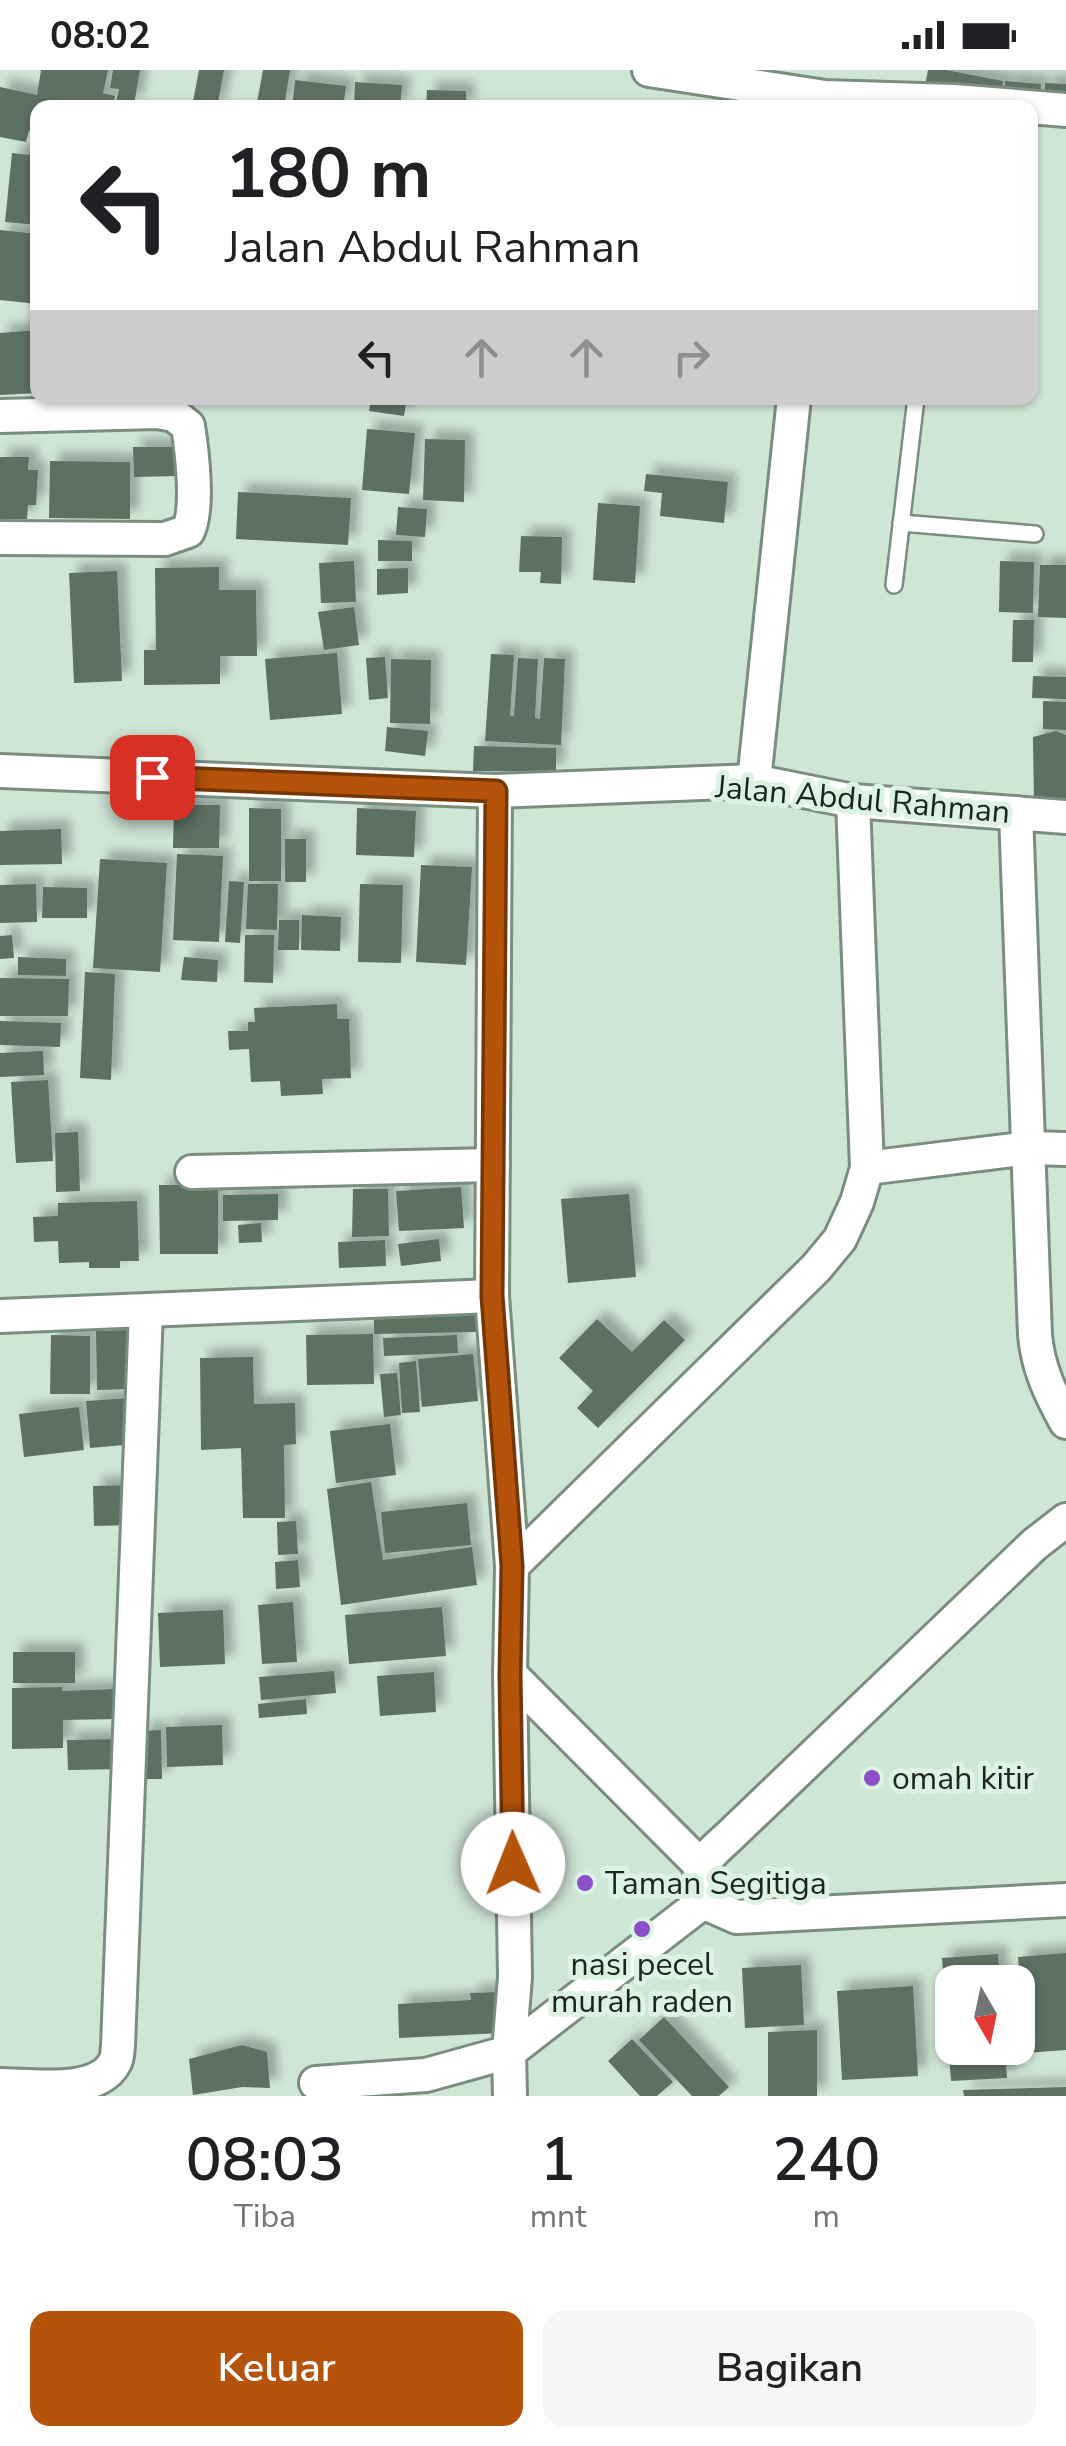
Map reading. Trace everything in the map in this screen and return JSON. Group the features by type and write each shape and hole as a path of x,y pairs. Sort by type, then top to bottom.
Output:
{"street":[{"path":"649,70 813,100"},
{"path":"1038,109 1066,110"},
{"path":"754,781 793,405"},
{"path":"0,416 158,412 174,415 188,426 192,446 194,520 188,531 165,539 0,538"},
{"name":"Jalan Abdul Rahman","path":"0,771 496,791 754,781 853,802 1066,817"},
{"path":"496,791 492,1296 512,1566 514,1977 510,2096"},
{"path":"512,1566 816,1268 840,1239 857,1202 867,1168 853,802"},
{"path":"1016,813 1036,1355 1066,1422"},
{"path":"867,1168 1030,1148 1066,1148"},
{"path":"192,1172 493,1165"},
{"path":"0,1316 492,1296"},
{"path":"0,2085 74,2086 100,2079 115,2062 146,1311"},
{"path":"1066,1520 1035,1544 701,1866 698,1882 710,1906 737,1916 1066,1900"},
{"path":"510,1674 701,1866"},
{"path":"316,2083 426,2074 509,2052 710,1906"}],"lane":[{"path":"894,585 915,405"},
{"path":"901,523 1035,534"}],"building":[{"path":"41,70 108,70 103,93 115,96 114,100 30,100 26,142 0,137 0,87 37,95"},
{"path":"113,70 140,70 135,100 116,100 119,89 110,88"},
{"path":"199,70 224,70 218,100 193,100"},
{"path":"263,70 290,70 285,100 257,100"},
{"path":"928,70 1003,81 1001,100 923,96"},
{"path":"295,80 346,86 344,100 293,100"},
{"path":"1005,81 1041,84 1039,106 1038,100 1003,100"},
{"path":"355,82 402,85 401,100 354,100"},
{"path":"1045,83 1066,84 1066,108 1044,107"},
{"path":"427,90 466,91 466,100 426,100"},
{"path":"12,153 30,155 30,224 5,222"},
{"path":"0,230 30,233 30,303 0,300"},
{"path":"30,331 30,393 0,395 0,333"},
{"path":"370,405 406,405 404,416 369,411"},
{"path":"367,429 415,433 409,494 362,490"},
{"path":"425,439 465,440 464,502 423,500"},
{"path":"133,447 179,447 179,476 134,477"},
{"path":"0,457 29,457 28,470 38,470 36,505 28,505 27,519 0,519"},
{"path":"50,461 130,462 130,519 49,518"},
{"path":"646,474 728,482 724,523 660,516 662,493 644,491"},
{"path":"238,492 351,498 348,545 236,539"},
{"path":"598,503 640,506 635,583 593,580"},
{"path":"398,507 427,509 425,537 396,535"},
{"path":"521,536 562,537 561,584 540,583 541,572 519,572"},
{"path":"378,540 412,541 412,561 378,561"},
{"path":"354,561 356,602 321,603 319,563"},
{"path":"1000,561 1034,562 1033,613 999,612"},
{"path":"1040,565 1066,565 1066,618 1038,617"},
{"path":"219,567 219,590 256,590 257,656 220,656 220,684 144,685 144,650 156,650 155,568"},
{"path":"408,568 408,593 377,595 377,569"},
{"path":"117,571 122,681 74,683 69,573"},
{"path":"354,607 359,645 324,650 318,612"},
{"path":"1013,620 1034,620 1033,662 1012,662"},
{"path":"337,653 342,714 270,720 265,659"},
{"path":"491,654 514,655 510,716 514,716 518,658 538,659 535,718 540,719 544,658 565,659 561,745 485,741"},
{"path":"385,657 388,698 369,700 366,658"},
{"path":"391,659 431,660 430,724 390,723"},
{"path":"1033,676 1066,677 1066,699 1032,698"},
{"path":"1043,701 1066,702 1066,730 1043,729"},
{"path":"387,727 428,731 425,756 385,751"},
{"path":"1056,731 1066,735 1066,802 1034,803 1033,737"},
{"path":"474,746 556,748 556,772 473,771"},
{"path":"174,805 220,805 219,848 173,848"},
{"path":"249,808 281,809 281,881 249,881"},
{"path":"357,808 416,811 414,857 356,855"},
{"path":"61,829 62,864 0,865 0,831"},
{"path":"285,839 306,839 306,882 285,882"},
{"path":"177,854 223,856 219,942 173,940"},
{"path":"100,859 167,863 160,972 93,968"},
{"path":"421,865 472,867 466,965 416,962"},
{"path":"229,881 244,882 240,943 225,942"},
{"path":"36,884 37,922 0,923 0,885"},
{"path":"248,884 278,884 277,930 246,929"},
{"path":"360,884 403,885 401,963 358,962"},
{"path":"43,887 87,888 87,918 42,918"},
{"path":"302,915 341,917 340,951 301,950"},
{"path":"279,920 299,920 299,950 278,950"},
{"path":"12,935 14,958 0,959 0,936"},
{"path":"245,935 274,935 273,983 244,982"},
{"path":"18,957 66,959 66,976 18,975"},
{"path":"184,957 218,960 217,982 181,980"},
{"path":"85,972 115,974 111,1080 80,1078"},
{"path":"0,978 69,979 68,1016 0,1016"},
{"path":"337,1004 337,1019 349,1019 351,1078 322,1079 323,1094 281,1096 280,1081 251,1082 249,1049 229,1050 228,1031 248,1031 248,1022 255,1022 254,1008"},
{"path":"0,1021 61,1023 60,1047 0,1045"},
{"path":"43,1051 44,1075 0,1077 0,1053"},
{"path":"48,1080 53,1161 16,1163 11,1082"},
{"path":"78,1132 80,1191 56,1192 55,1133"},
{"path":"159,1185 218,1185 218,1254 160,1254"},
{"path":"461,1187 464,1228 399,1231 396,1191"},
{"path":"353,1189 388,1189 389,1236 352,1237"},
{"path":"278,1194 278,1220 223,1221 223,1195"},
{"path":"629,1194 636,1277 568,1283 561,1199"},
{"path":"137,1201 139,1261 120,1261 120,1268 89,1268 89,1262 59,1263 58,1241 34,1242 33,1217 58,1216 58,1203"},
{"path":"261,1223 262,1242 239,1243 238,1225"},
{"path":"439,1239 441,1261 401,1266 398,1244"},
{"path":"385,1240 386,1266 339,1268 338,1242"},
{"path":"476,1314 476,1332 374,1334 374,1317"},
{"path":"597,1319 632,1352 664,1320 685,1340 598,1428 577,1408 593,1391 559,1358"},
{"path":"132,1330 133,1389 97,1390 96,1331"},
{"path":"373,1334 374,1384 307,1385 306,1335"},
{"path":"51,1335 90,1336 90,1394 50,1394"},
{"path":"457,1335 458,1353 384,1356 383,1338"},
{"path":"473,1354 478,1401 422,1407 418,1359"},
{"path":"253,1357 254,1404 295,1403 296,1444 284,1445 285,1518 243,1518 241,1448 201,1450 200,1358"},
{"path":"416,1361 420,1412 402,1413 399,1363"},
{"path":"397,1373 401,1415 384,1417 380,1374"},
{"path":"131,1398 135,1444 90,1448 86,1401"},
{"path":"79,1407 84,1450 24,1457 19,1414"},
{"path":"390,1424 396,1475 336,1483 330,1431"},
{"path":"371,1482 383,1560 472,1547 477,1585 341,1605 327,1489"},
{"path":"130,1485 131,1525 94,1526 93,1486"},
{"path":"467,1503 471,1545 385,1553 381,1512"},
{"path":"296,1521 298,1554 278,1555 277,1522"},
{"path":"298,1560 300,1587 276,1589 275,1562"},
{"path":"293,1602 297,1662 262,1664 258,1605"},
{"path":"442,1607 446,1656 349,1664 345,1615"},
{"path":"223,1610 225,1664 160,1667 158,1613"},
{"path":"13,1652 75,1652 75,1683 13,1683"},
{"path":"334,1671 336,1693 261,1700 259,1677"},
{"path":"434,1672 436,1712 380,1716 377,1676"},
{"path":"62,1687 62,1691 116,1689 117,1719 63,1720 63,1748 12,1749 12,1688"},
{"path":"306,1699 307,1714 259,1718 258,1704"},
{"path":"222,1725 223,1765 167,1767 166,1727"},
{"path":"161,1730 162,1779 142,1779 141,1731"},
{"path":"122,1739 123,1769 68,1770 67,1740"},
{"path":"1066,1953 1066,2050 1035,2052 1035,1965 1019,1965 1018,1957"},
{"path":"998,1954 999,1965 943,1965 942,1958"},
{"path":"801,1965 804,2025 745,2028 742,1968"},
{"path":"913,1986 918,2076 842,2080 837,1991"},
{"path":"500,1992 502,2033 399,2038 398,2004 471,2000 470,1993"},
{"path":"664,2017 729,2087 719,2096 692,2096 639,2040"},
{"path":"817,2030 817,2096 768,2096 768,2032"},
{"path":"632,2039 673,2082 657,2096 640,2096 608,2061"},
{"path":"242,2045 267,2052 270,2088 242,2087 193,2095 189,2059"},
{"path":"950,2065 1006,2065 1007,2078 951,2081"},
{"path":"1066,2087 1066,2096 964,2096 963,2090"}],"place":[{"name":"omah kitir","path":"872,1778"},
{"name":"Taman Segitiga","path":"585,1883"},
{"name":"nasi pecel murah raden","path":"642,1929"}],"route":[{"path":"152,777 496,791 492,1296 512,1566 513,1864"}]}
